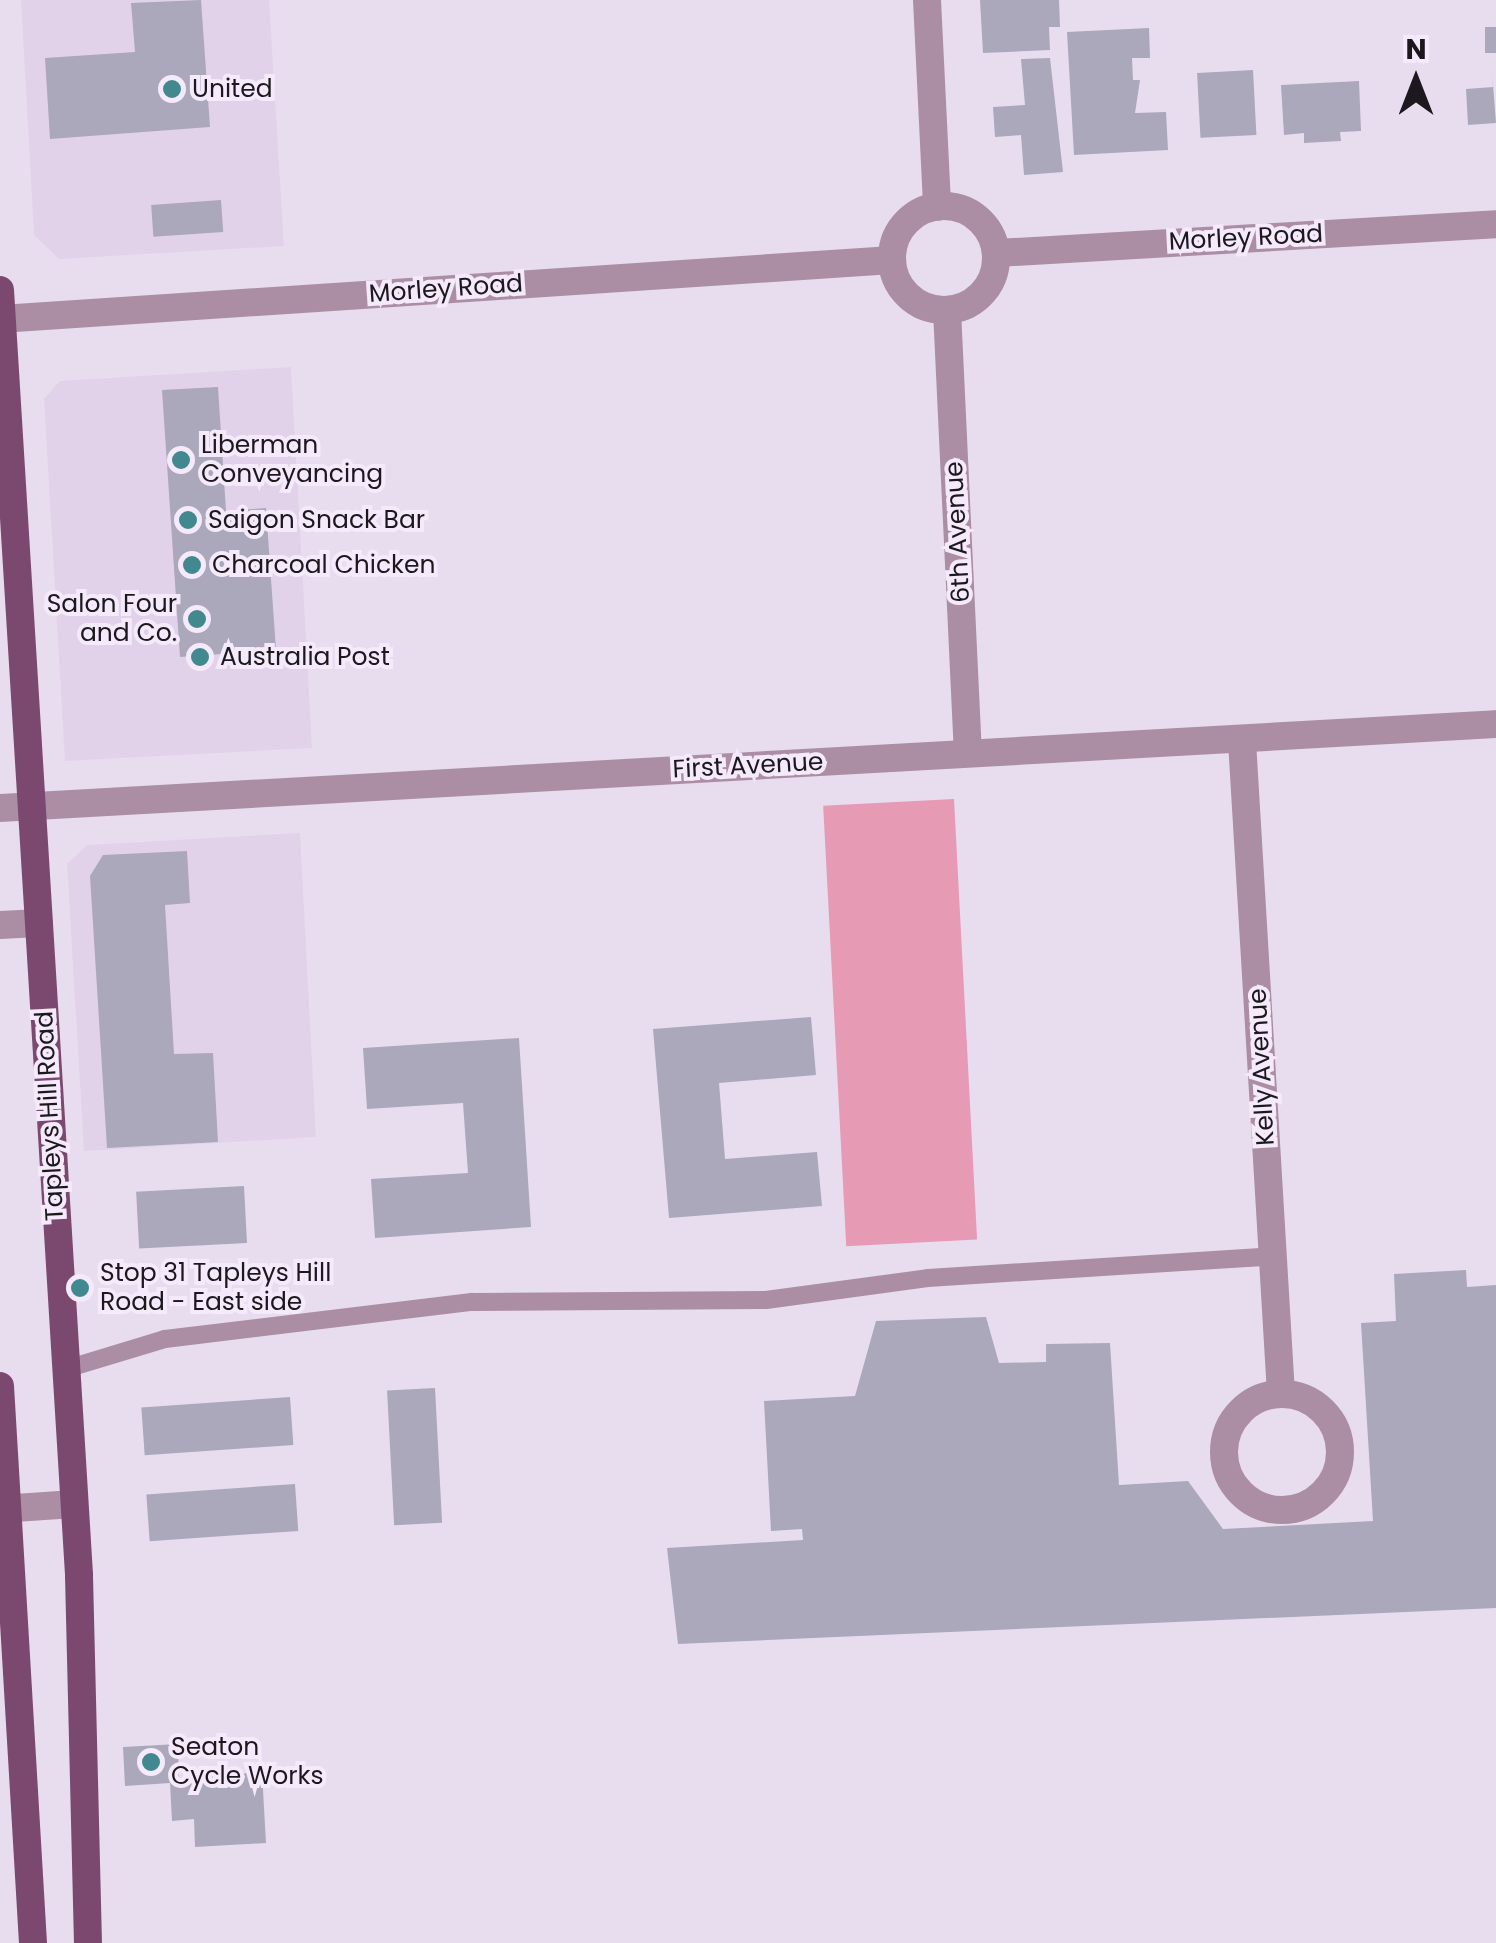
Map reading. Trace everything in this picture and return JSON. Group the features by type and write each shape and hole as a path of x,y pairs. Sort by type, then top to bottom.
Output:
{"main road":[{"name":"Tapleys Hill Road","path":"0,290 74,1504 88,1943"},
{"path":"0,1386 4,1509 33,1943"}],"street":[{"path":"926,0 937,207"},
{"path":"937,207 962,208 980,219 996,253 991,282 976,298 947,310 914,301 902,289 892,260 900,229 937,207"},
{"name":"Morley Road","path":"996,253 1496,224"},
{"name":"Morley Road","path":"1,319 892,260"},
{"name":"6th Avenue","path":"947,310 968,753"},
{"name":"First Avenue","path":"0,808 1496,724"},
{"name":"Kelly Avenue","path":"1242,741 1282,1393"},
{"path":"0,925 39,923"},
{"path":"1282,1393 1320,1407 1340,1442 1333,1481 1310,1502 1282,1511 1264,1508 1234,1486 1223,1452 1225,1434 1247,1404 1282,1393"},
{"path":"4,1509 74,1504"}],"lane":[{"path":"66,1369 166,1339 472,1302 766,1300 928,1278 1274,1256"}],"shaded area":[{"name":"United","path":"21,0 269,0 284,246 59,259 34,235"},
{"path":"291,367 312,748 65,761 44,399 60,381"},
{"path":"954,799 977,1239 846,1246 823,806"},
{"path":"300,833 316,1137 84,1151 67,864 87,845"}],"building":[{"path":"201,0 210,127 50,139 45,58 135,52 131,3"},
{"path":"980,0 1059,0 1060,27 1049,27 1050,50 983,53"},
{"path":"1485,27 1496,27 1496,53 1485,53"},
{"path":"1149,28 1150,58 1132,58 1133,80 1140,80 1135,113 1166,112 1168,150 1074,155 1067,32"},
{"path":"1050,58 1063,172 1024,175 1021,135 995,137 993,107 1025,105 1021,59"},
{"path":"1253,70 1256,135 1200,138 1197,73"},
{"path":"1492,72 1496,123 1468,125 1466,89 1493,87"},
{"path":"1359,81 1361,131 1340,132 1341,141 1304,143 1304,133 1284,135 1281,85"},
{"path":"221,200 223,232 153,237 151,205"},
{"path":"218,387 226,511 266,508 276,650 180,657 162,390"},
{"path":"187,851 190,903 165,905 174,1054 213,1053 218,1142 107,1148 90,876 103,855"},
{"path":"811,1017 816,1075 719,1083 725,1159 817,1152 822,1206 669,1218 653,1029"},
{"path":"519,1038 531,1227 375,1238 371,1179 468,1173 463,1103 367,1109 363,1048"},
{"path":"244,1186 247,1243 139,1249 136,1192"},
{"path":"1466,1270 1467,1287 1496,1285 1496,1608 678,1644 667,1548 803,1540 802,1529 771,1531 764,1401 855,1396 876,1321 986,1317 999,1363 1046,1362 1046,1344 1110,1343 1119,1485 1188,1481 1223,1529 1373,1521 1361,1323 1396,1321 1394,1274"},
{"path":"435,1388 442,1523 394,1525 387,1391"},
{"path":"290,1397 293,1445 145,1455 141,1407"},
{"path":"295,1484 298,1531 150,1541 146,1494"},
{"path":"178,1744 179,1778 262,1772 266,1843 195,1847 194,1819 172,1821 170,1783 125,1786 123,1747"}],"place":[{"name":"United","path":"172,89"},
{"name":"Liberman Conveyancing","path":"181,460"},
{"name":"Saigon Snack Bar","path":"188,520"},
{"name":"Charcoal Chicken","path":"192,565"},
{"name":"Salon Four and Co.","path":"197,619"},
{"name":"Australia Post","path":"200,657"},
{"name":"Stop 31 Tapleys Hill Road - East side","path":"80,1288"},
{"name":"Seaton Cycle Works","path":"151,1762"}]}
